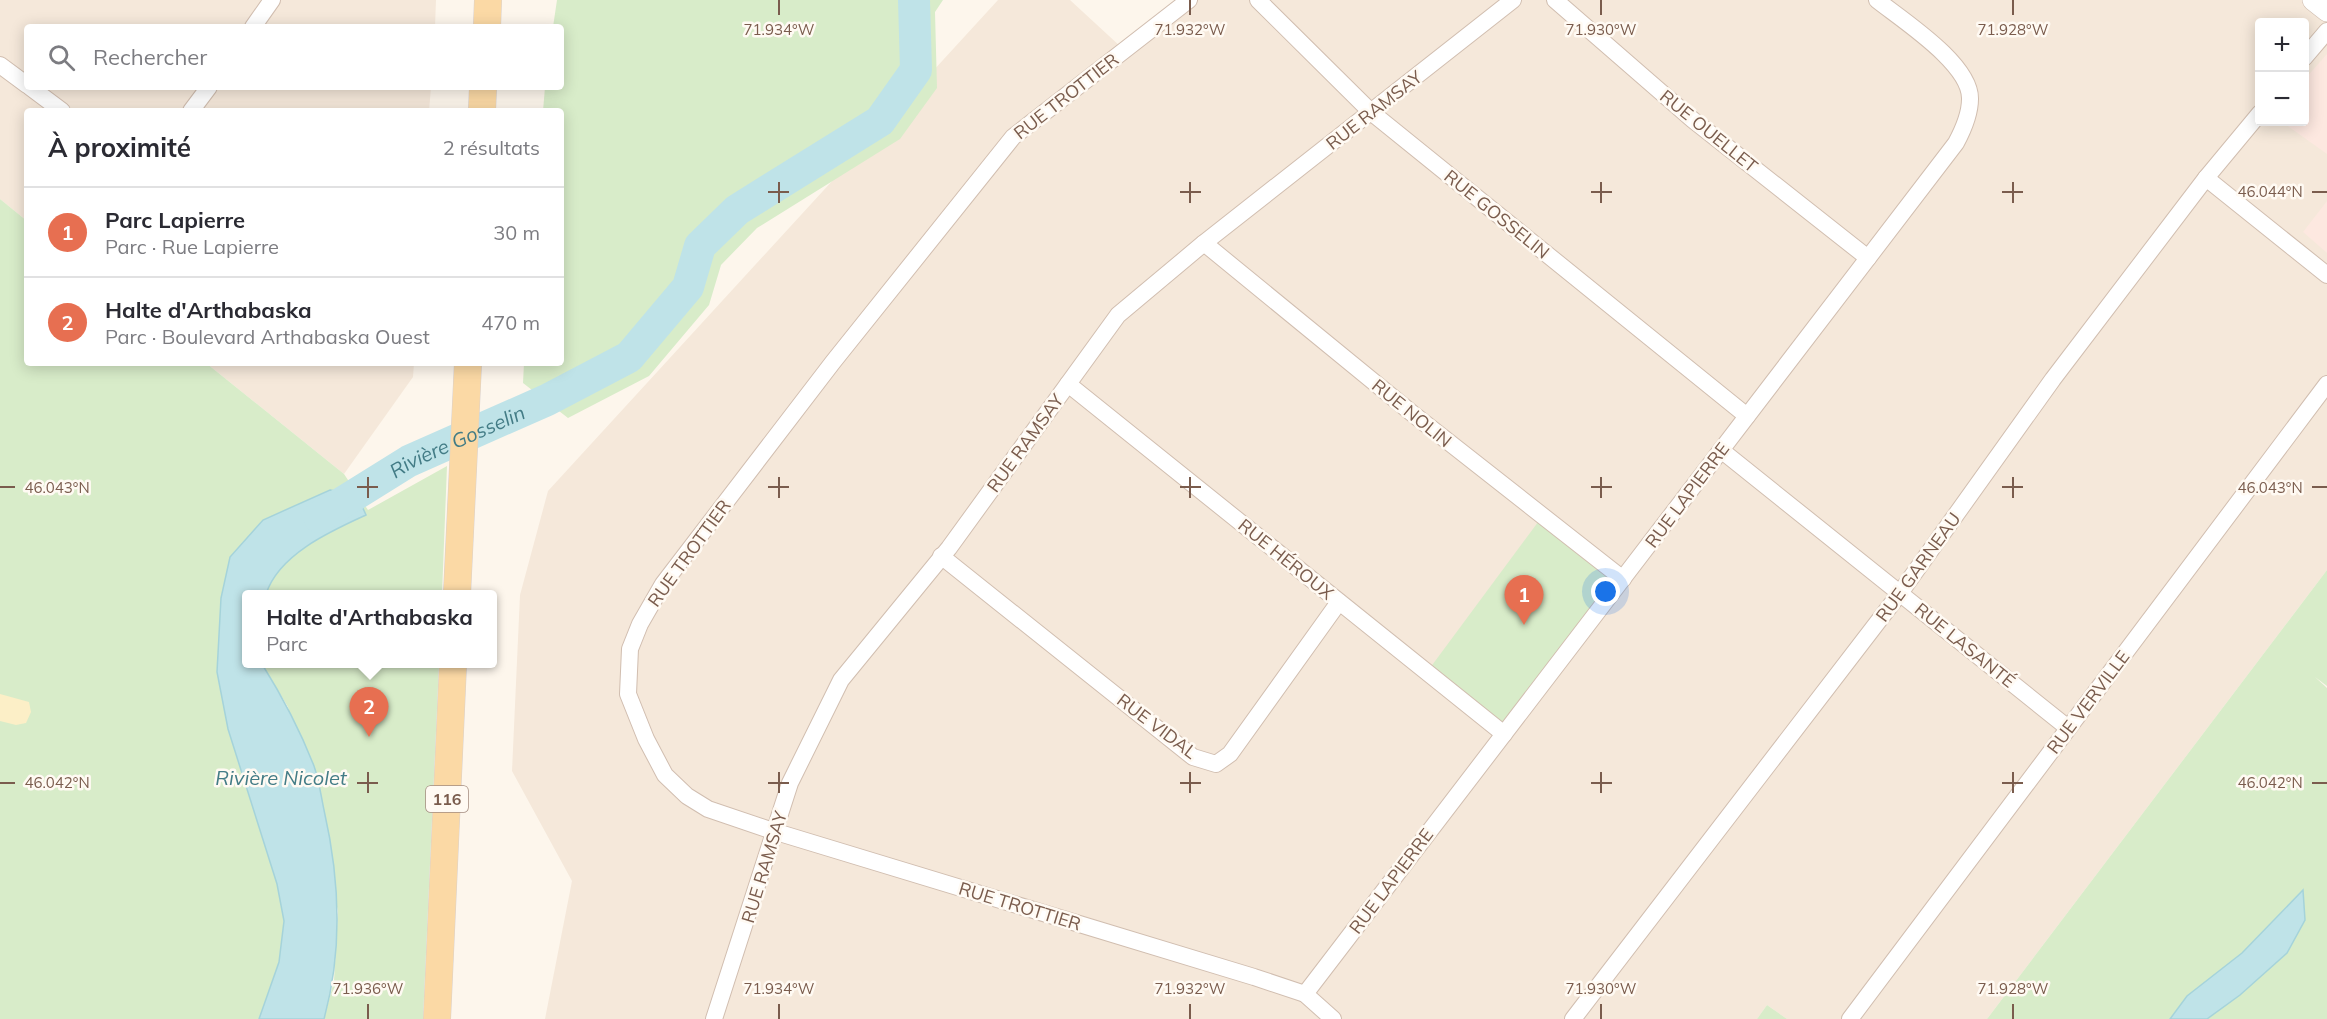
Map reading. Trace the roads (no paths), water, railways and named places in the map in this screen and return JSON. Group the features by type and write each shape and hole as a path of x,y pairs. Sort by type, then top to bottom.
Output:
{"main road":[{"path":"487,24 488,0"},
{"path":"482,108 483,90"},
{"path":"457,590 467,373"},
{"name":"116","path":"438,1019 453,668"}],"street":[{"path":"255,24 272,0"},
{"name":"RUE TROTTIER","path":"1188,0 1013,137 833,362 659,589 640,624 630,649 628,694 645,739 665,775 687,796 708,809 1305,994 1333,1019"},
{"name":"RUE GOSSELIN","path":"1258,0 1371,112 1747,416"},
{"name":"RUE RAMSAY","path":"714,1019 747,923 773,831 805,748 841,681 941,556 1118,315 1204,243 1514,0"},
{"name":"RUE OUELLET","path":"1555,0 1693,120 1868,258"},
{"name":"RUE LAPIERRE","path":"1305,994 1956,143 1963,129 1970,97 1965,81 1943,53 1877,0"},
{"path":"2313,0 2327,11"},
{"path":"2309,52 2327,31"},
{"path":"0,64 24,83"},
{"path":"33,90 58,108"},
{"path":"193,108 207,90"},
{"name":"RUE GARNEAU","path":"1573,1019 1900,593 2053,379 2206,178 2255,118"},
{"path":"2206,178 2327,275"},
{"name":"RUE NOLIN","path":"1204,243 1413,414 1623,579"},
{"name":"RUE HÉROUX","path":"1068,384 1504,734"},
{"name":"RUE VERVILLE","path":"1850,1019 2327,384"},
{"name":"RUE LASANTÉ","path":"1721,450 2068,728"},
{"name":"RUE VIDAL","path":"941,556 1193,757 1216,764 1230,754 1340,602"}],"water":[{"name":"Rivière Nicolet","path":"330,490 357,495 366,515 322,536 294,556 282,567 268,590 242,590 242,668 264,668 303,739 319,782 333,862 337,915 334,967 324,1019 259,1019 279,962 284,921 277,884 228,729 217,672 221,598 230,557 263,520"},
{"path":"2303,890 2305,920 2287,953 2240,995 2207,1019 2170,1019 2187,996 2242,953"}],"waterway":[{"name":"Rivière Gosselin","path":"319,517 409,461 547,400 629,357 688,287 700,246 737,210 880,121 916,70 914,0"}],"place":[{"name":"Parc Lapierre","path":"1524,625"},
{"name":"Halte d'Arthabaska","path":"369,737"}]}
